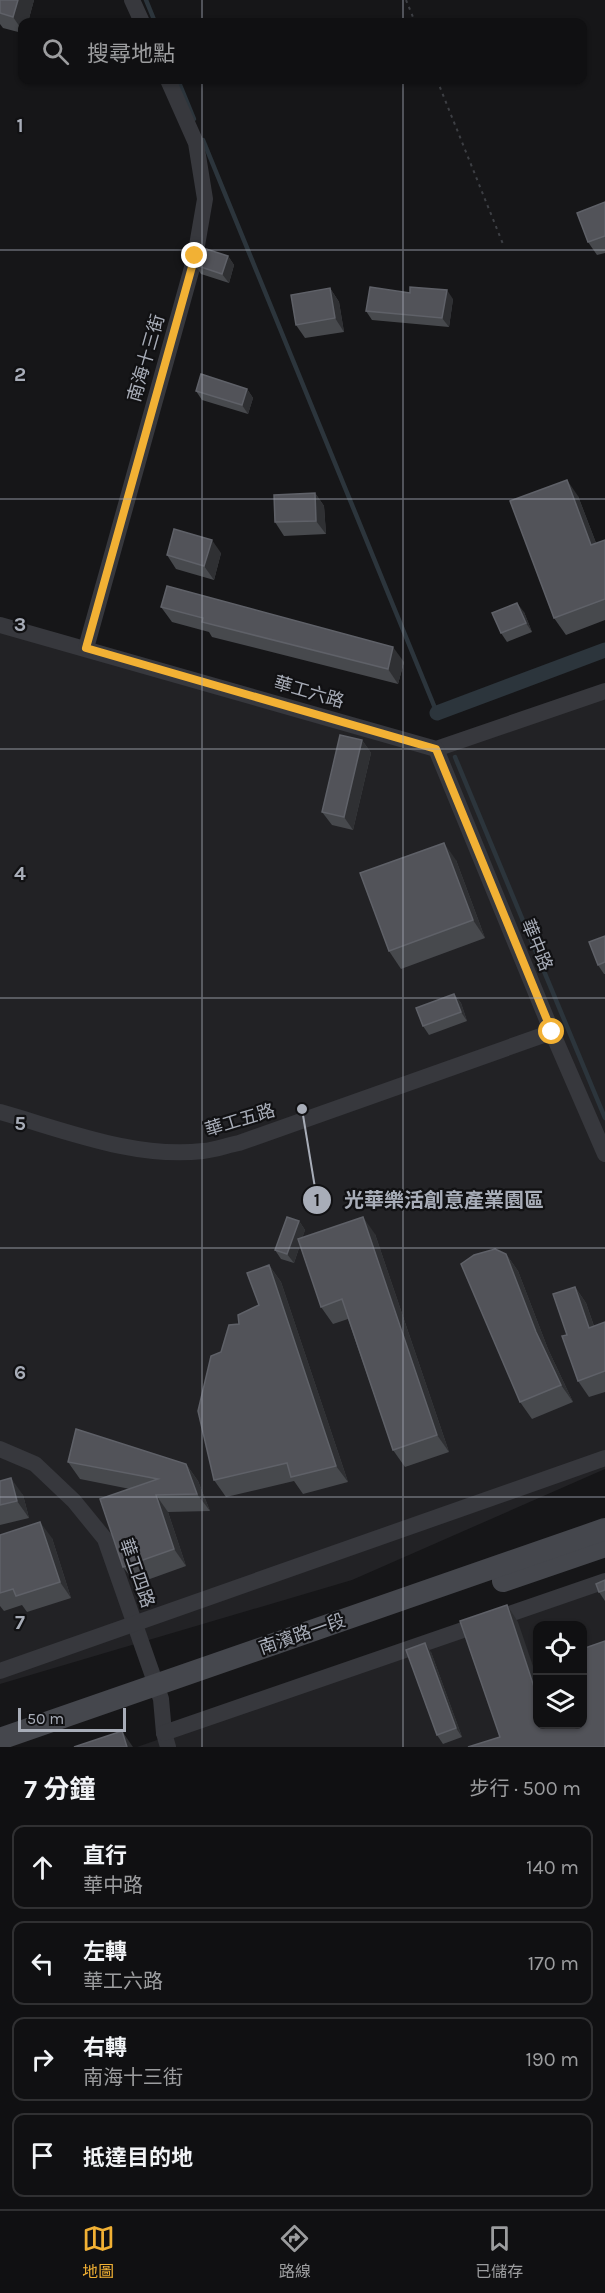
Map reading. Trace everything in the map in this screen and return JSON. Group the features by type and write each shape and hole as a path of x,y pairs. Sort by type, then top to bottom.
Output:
{"main road":[{"name":"南濱路一段","path":"25,1747 158,1692 605,1529"},
{"name":"南濱路一段","path":"0,1740 158,1692 605,1546"}],"street":[{"path":"132,0 140,18"},
{"name":"南海十三街","path":"86,648 195,256 205,199 196,143 170,84"},
{"name":"華工六路","path":"0,625 436,749"},
{"path":"436,749 605,691"},
{"name":"華中路","path":"436,749 552,1032 605,1154"},
{"name":"華工五路","path":"0,1112 118,1145 165,1152 204,1151 239,1143 552,1032"},
{"name":"華工四路","path":"0,1449 35,1464 74,1501 105,1539 158,1692 166,1740"},
{"path":"0,1671 605,1458"},
{"path":"166,1740 605,1581"}],"path":[{"path":"406,0 413,18"},
{"path":"439,84 503,244"}],"shaded area":[{"path":"0,619 436,749 605,691 605,1469 352,1580 0,1684"},
{"path":"605,1585 605,1747 137,1747 410,1652"}],"building":[{"path":"0,0 18,0 13,17 0,13"},
{"path":"605,202 605,236 588,242 577,213"},
{"path":"200,247 228,256 222,274 195,265"},
{"path":"370,287 410,293 410,287 447,290 442,318 366,311"},
{"path":"330,288 335,318 296,325 291,295"},
{"path":"201,374 247,389 242,405 196,391"},
{"path":"567,480 591,545 605,540 605,599 554,618 510,501"},
{"path":"315,493 316,521 275,522 274,495"},
{"path":"174,529 212,540 204,566 167,555"},
{"path":"167,586 393,647 388,669 202,622 203,618 161,607"},
{"path":"517,603 526,623 501,633 492,613"},
{"path":"340,735 362,740 344,817 322,812"},
{"path":"444,843 473,920 389,951 360,873"},
{"path":"605,936 605,962 598,965 589,942"},
{"path":"454,994 461,1012 423,1026 416,1008"},
{"path":"287,1217 299,1221 287,1254 275,1250"},
{"path":"363,1217 437,1435 393,1450 342,1299 321,1307 298,1239"},
{"path":"495,1249 506,1254 536,1332 561,1385 520,1402 461,1264 474,1255"},
{"path":"269,1265 336,1466 291,1477 287,1463 214,1480 198,1411 211,1356 221,1352 229,1325 239,1324 238,1315 259,1305 247,1273"},
{"path":"575,1287 589,1328 605,1322 605,1371 578,1381 562,1336 567,1335 553,1294"},
{"path":"76,1429 186,1464 197,1494 156,1495 174,1549 123,1567 100,1499 158,1479 68,1462"},
{"path":"11,1478 17,1501 0,1505 0,1481"},
{"path":"40,1522 60,1582 16,1596 13,1589 0,1593 0,1535"},
{"path":"605,1580 605,1590 599,1592 596,1584"},
{"path":"507,1605 533,1684 533,1729 587,1729 587,1647 605,1641 605,1747 468,1747 500,1737 460,1621"},
{"path":"425,1643 456,1728 437,1735 406,1650"},
{"path":"122,1731 127,1747 74,1747"}],"waterway":[{"path":"146,0 153,18"},
{"path":"180,84 194,119"},
{"path":"203,140 437,713"},
{"path":"437,713 605,650"},
{"path":"455,757 605,1118"}],"place":[{"name":"光華樂活創意產業園區","path":"302,1109"}],"route":[{"path":"195,256 86,648 436,749 552,1032"}]}
